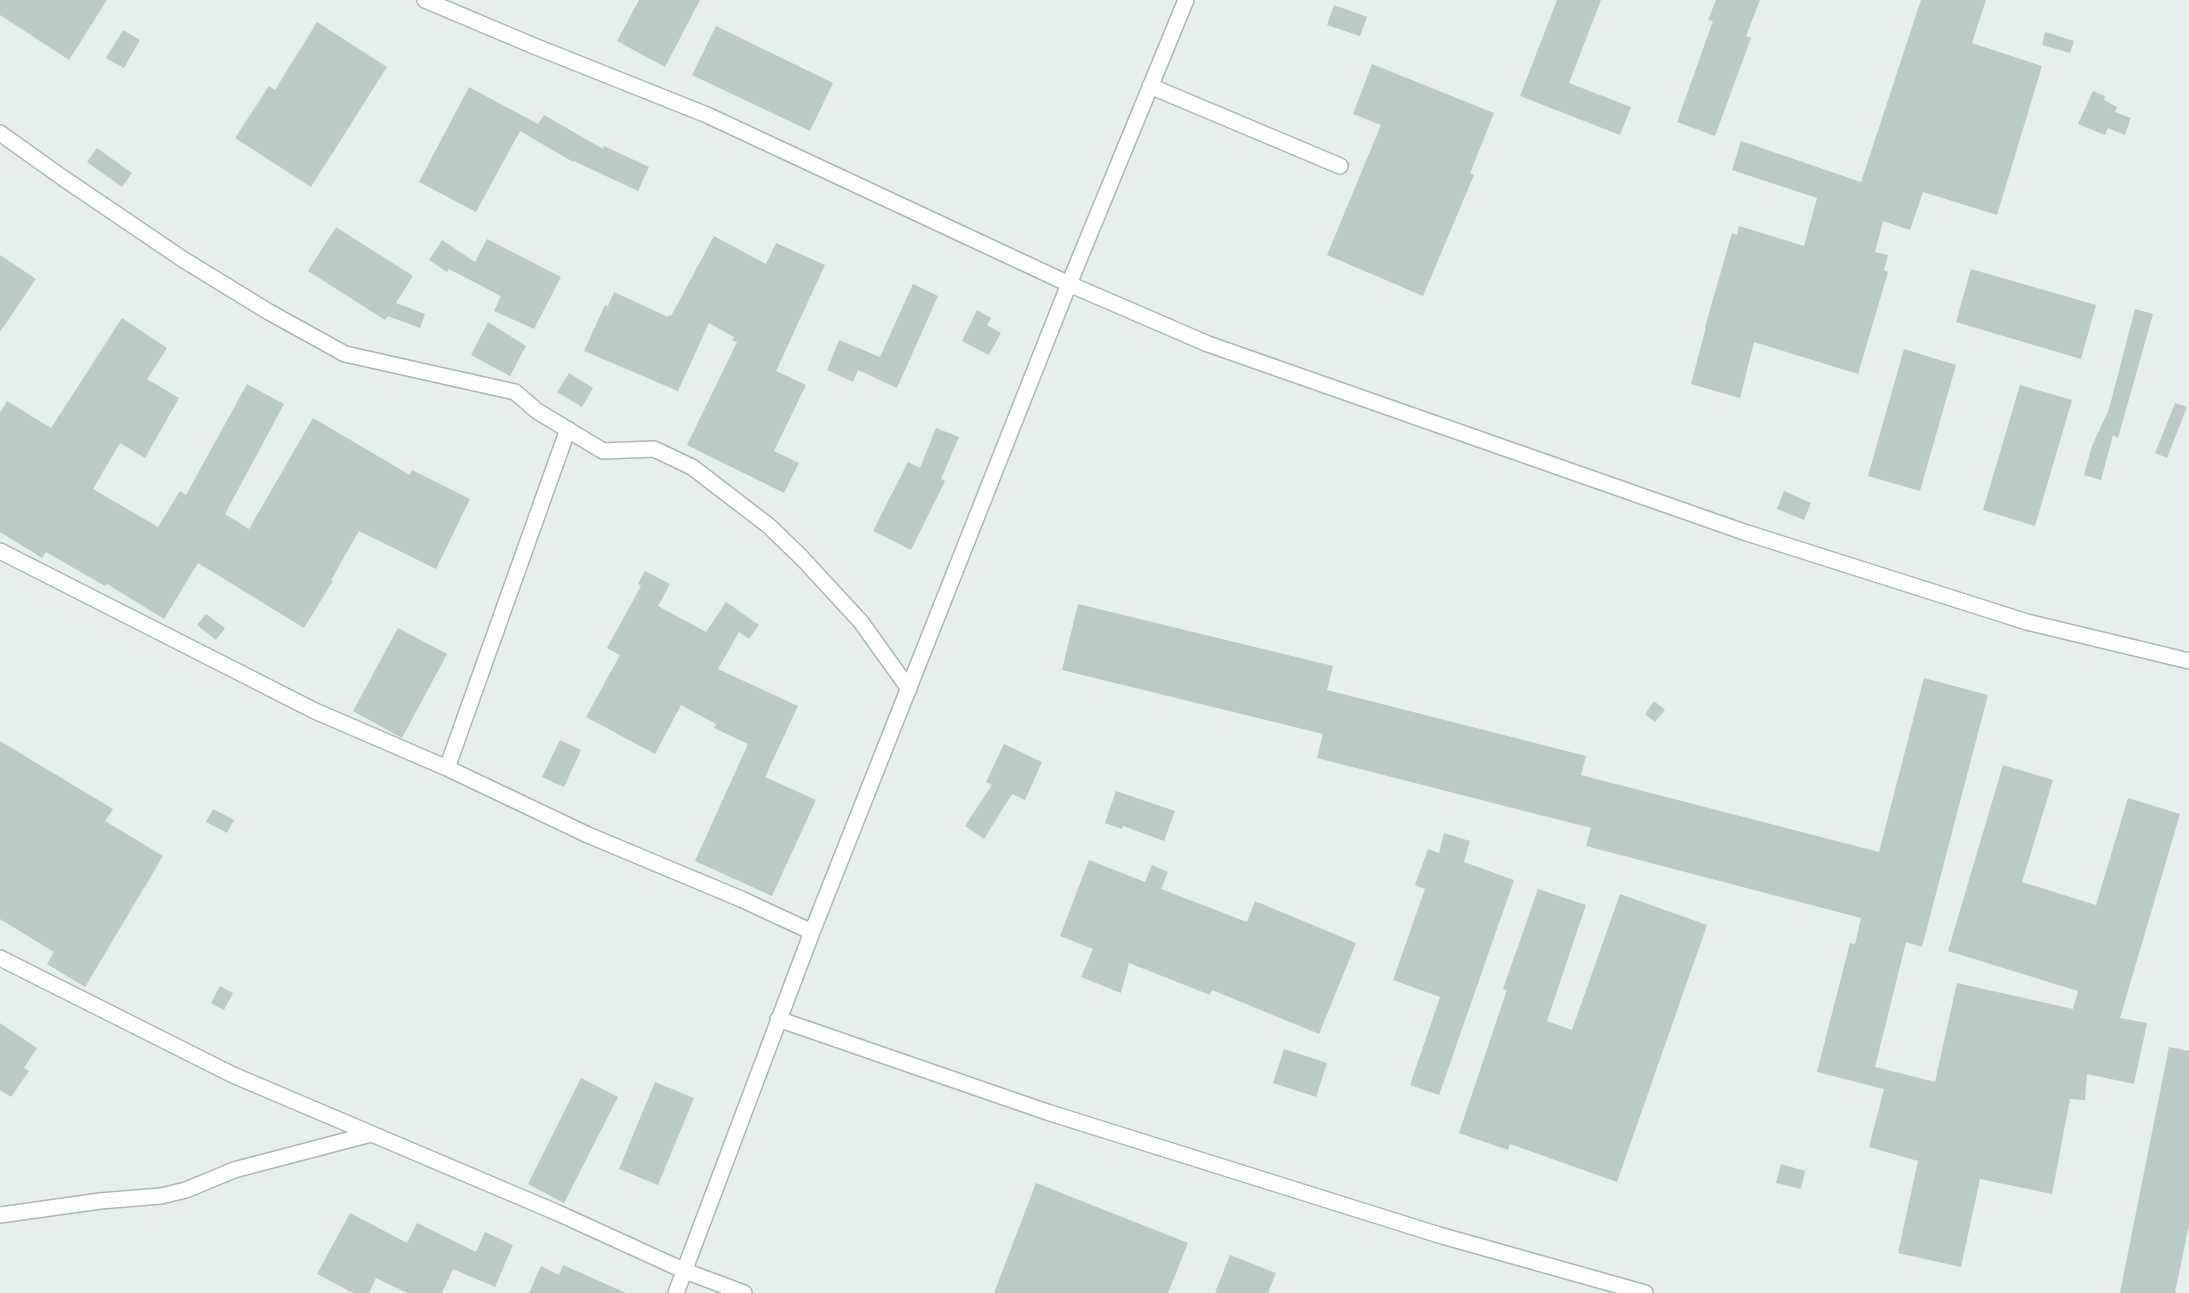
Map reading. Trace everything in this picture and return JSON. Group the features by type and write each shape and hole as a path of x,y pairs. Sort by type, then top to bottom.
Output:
{"street":[{"path":"425,0 707,115 1070,284 1208,344 1744,532 2027,622 2189,661"},
{"path":"676,1293 812,932 1070,284 1186,0"},
{"path":"1150,86 1340,166"},
{"path":"0,133 184,260 268,312 345,354 515,392 537,411 604,451 654,450 692,467 769,526 802,558 861,622 908,689"},
{"path":"446,768 568,429"},
{"path":"0,551 315,712 446,768 588,835 741,899 812,932"},
{"path":"0,958 233,1075 558,1213 685,1271 744,1293"},
{"path":"778,1019 1048,1112 1430,1232 1645,1293"},
{"path":"0,1215 100,1201 161,1196 186,1190 234,1170 371,1134"}],"building":[{"path":"0,0 107,0 69,60 0,15"},
{"path":"639,0 700,0 665,67 617,41"},
{"path":"1557,0 1601,0 1569,83 1631,107 1620,135 1520,96"},
{"path":"1716,0 1760,0 1746,36 1751,38 1715,136 1677,122 1713,21 1708,20"},
{"path":"1921,0 1986,0 1972,43 2042,66 1997,215 1923,192 1910,230 1883,221 1875,252 1888,255 1884,270 1888,272 1858,374 1754,342 1740,398 1691,384 1732,233 1737,235 1739,226 1804,246 1817,198 1732,170 1741,141 1861,182"},
{"path":"1334,5 1367,17 1360,36 1327,25"},
{"path":"317,22 387,67 311,187 235,138 269,86 275,90"},
{"path":"716,26 833,83 810,131 692,75"},
{"path":"123,30 140,40 124,68 106,58"},
{"path":"2045,32 2074,41 2070,53 2042,45"},
{"path":"1372,64 1494,113 1470,173 1474,175 1423,296 1327,255 1381,125 1353,114"},
{"path":"469,87 538,124 544,115 603,149 604,146 649,167 638,191 573,162 520,131 476,212 419,182"},
{"path":"2093,91 2105,96 2104,100 2117,107 2115,112 2131,118 2125,135 2108,128 2105,135 2078,124"},
{"path":"97,148 132,173 122,187 87,162"},
{"path":"336,227 413,276 396,303 425,314 420,328 388,316 385,320 308,271"},
{"path":"714,236 766,264 776,243 825,265 776,371 806,385 774,451 799,463 784,493 687,445 737,342 732,340 734,337 709,323 678,391 584,351 605,305 608,306 614,292 668,317 669,315 671,316"},
{"path":"487,239 561,277 534,329 494,311 501,296 449,269 447,272 429,260 442,240 475,262"},
{"path":"0,255 36,279 0,332"},
{"path":"1971,269 2096,305 2081,359 1956,322"},
{"path":"913,284 938,296 897,388 858,370 853,382 827,370 839,340 880,357"},
{"path":"2135,309 2153,314 2118,438 2113,435 2101,480 2084,475 2092,446 2109,409"},
{"path":"977,310 991,318 987,325 1001,333 989,355 962,341"},
{"path":"122,318 167,348 147,379 179,398 145,458 120,443 93,489 158,527 180,491 186,495 247,384 284,404 225,514 249,529 313,418 410,475 412,470 470,499 436,569 359,531 331,580 333,581 304,628 198,563 164,619 107,584 105,586 46,552 42,558 0,532 0,413 7,401 51,428"},
{"path":"488,322 526,346 510,376 471,355"},
{"path":"1904,349 1956,365 1920,491 1868,476"},
{"path":"569,373 593,388 582,407 557,392"},
{"path":"2020,385 2072,400 2035,526 1983,510"},
{"path":"2175,403 2187,407 2167,458 2155,453"},
{"path":"936,428 959,437 941,479 945,481 911,550 873,531 908,462 920,468"},
{"path":"1784,491 1811,503 1804,520 1777,509"},
{"path":"645,571 670,584 658,606 706,632 726,602 759,625 749,639 739,632 718,669 798,706 765,777 816,800 772,896 695,861 748,744 714,728 716,724 681,705 655,754 586,717 620,655 607,648 641,586 638,584"},
{"path":"1078,604 1333,666 1327,690 1586,756 1581,775 1879,852 1924,678 1988,695 1922,947 1906,942 1875,1067 1935,1082 1957,983 2073,1009 2078,991 1948,951 2003,765 2053,780 2022,882 2096,905 2128,798 2180,814 2120,1018 2147,1023 2134,1084 2087,1074 2085,1100 2070,1099 2052,1194 1980,1179 1961,1267 1898,1253 1918,1161 1869,1147 1884,1089 1817,1072 1850,943 1855,944 1861,918 1586,846 1591,828 1317,758 1323,734 1062,670"},
{"path":"206,614 225,628 216,640 197,625"},
{"path":"398,628 447,654 402,738 353,711"},
{"path":"1654,701 1665,710 1655,722 1645,714"},
{"path":"560,740 581,750 564,787 542,777"},
{"path":"0,741 113,809 105,821 163,856 85,987 47,964 54,952 0,919"},
{"path":"1004,744 1042,762 1025,800 1012,794 984,839 965,826 992,785 986,782"},
{"path":"1116,791 1175,811 1164,841 1123,826 1122,829 1105,823"},
{"path":"213,809 234,820 227,833 206,822"},
{"path":"1444,833 1470,841 1464,862 1514,880 1439,1095 1410,1085 1440,997 1393,980 1425,889 1415,885 1428,849 1439,853"},
{"path":"1089,860 1145,882 1152,865 1168,872 1161,889 1247,922 1255,901 1356,943 1319,1034 1212,990 1210,995 1129,963 1121,993 1081,977 1093,949 1060,936"},
{"path":"1538,889 1586,905 1547,1021 1572,1030 1620,894 1707,925 1617,1182 1510,1144 1508,1150 1459,1133 1507,990 1503,989"},
{"path":"220,986 233,993 224,1010 211,1003"},
{"path":"0,1023 37,1048 24,1068 29,1071 11,1097 0,1090"},
{"path":"2169,1047 2189,1051 2189,1225 2175,1293 2120,1293"},
{"path":"1284,1049 1327,1063 1316,1097 1273,1083"},
{"path":"581,1078 618,1097 564,1203 528,1184"},
{"path":"655,1082 694,1098 658,1185 619,1169"},
{"path":"1781,1164 1805,1171 1801,1189 1776,1183"},
{"path":"1036,1183 1188,1243 1168,1293 994,1293"},
{"path":"350,1213 407,1243 417,1223 476,1252 485,1232 513,1245 495,1287 453,1269 442,1293 407,1293 376,1278 369,1293 353,1293 317,1274"},
{"path":"1230,1255 1276,1273 1268,1293 1215,1293"},
{"path":"563,1265 626,1293 529,1293 541,1266 559,1275"}]}
